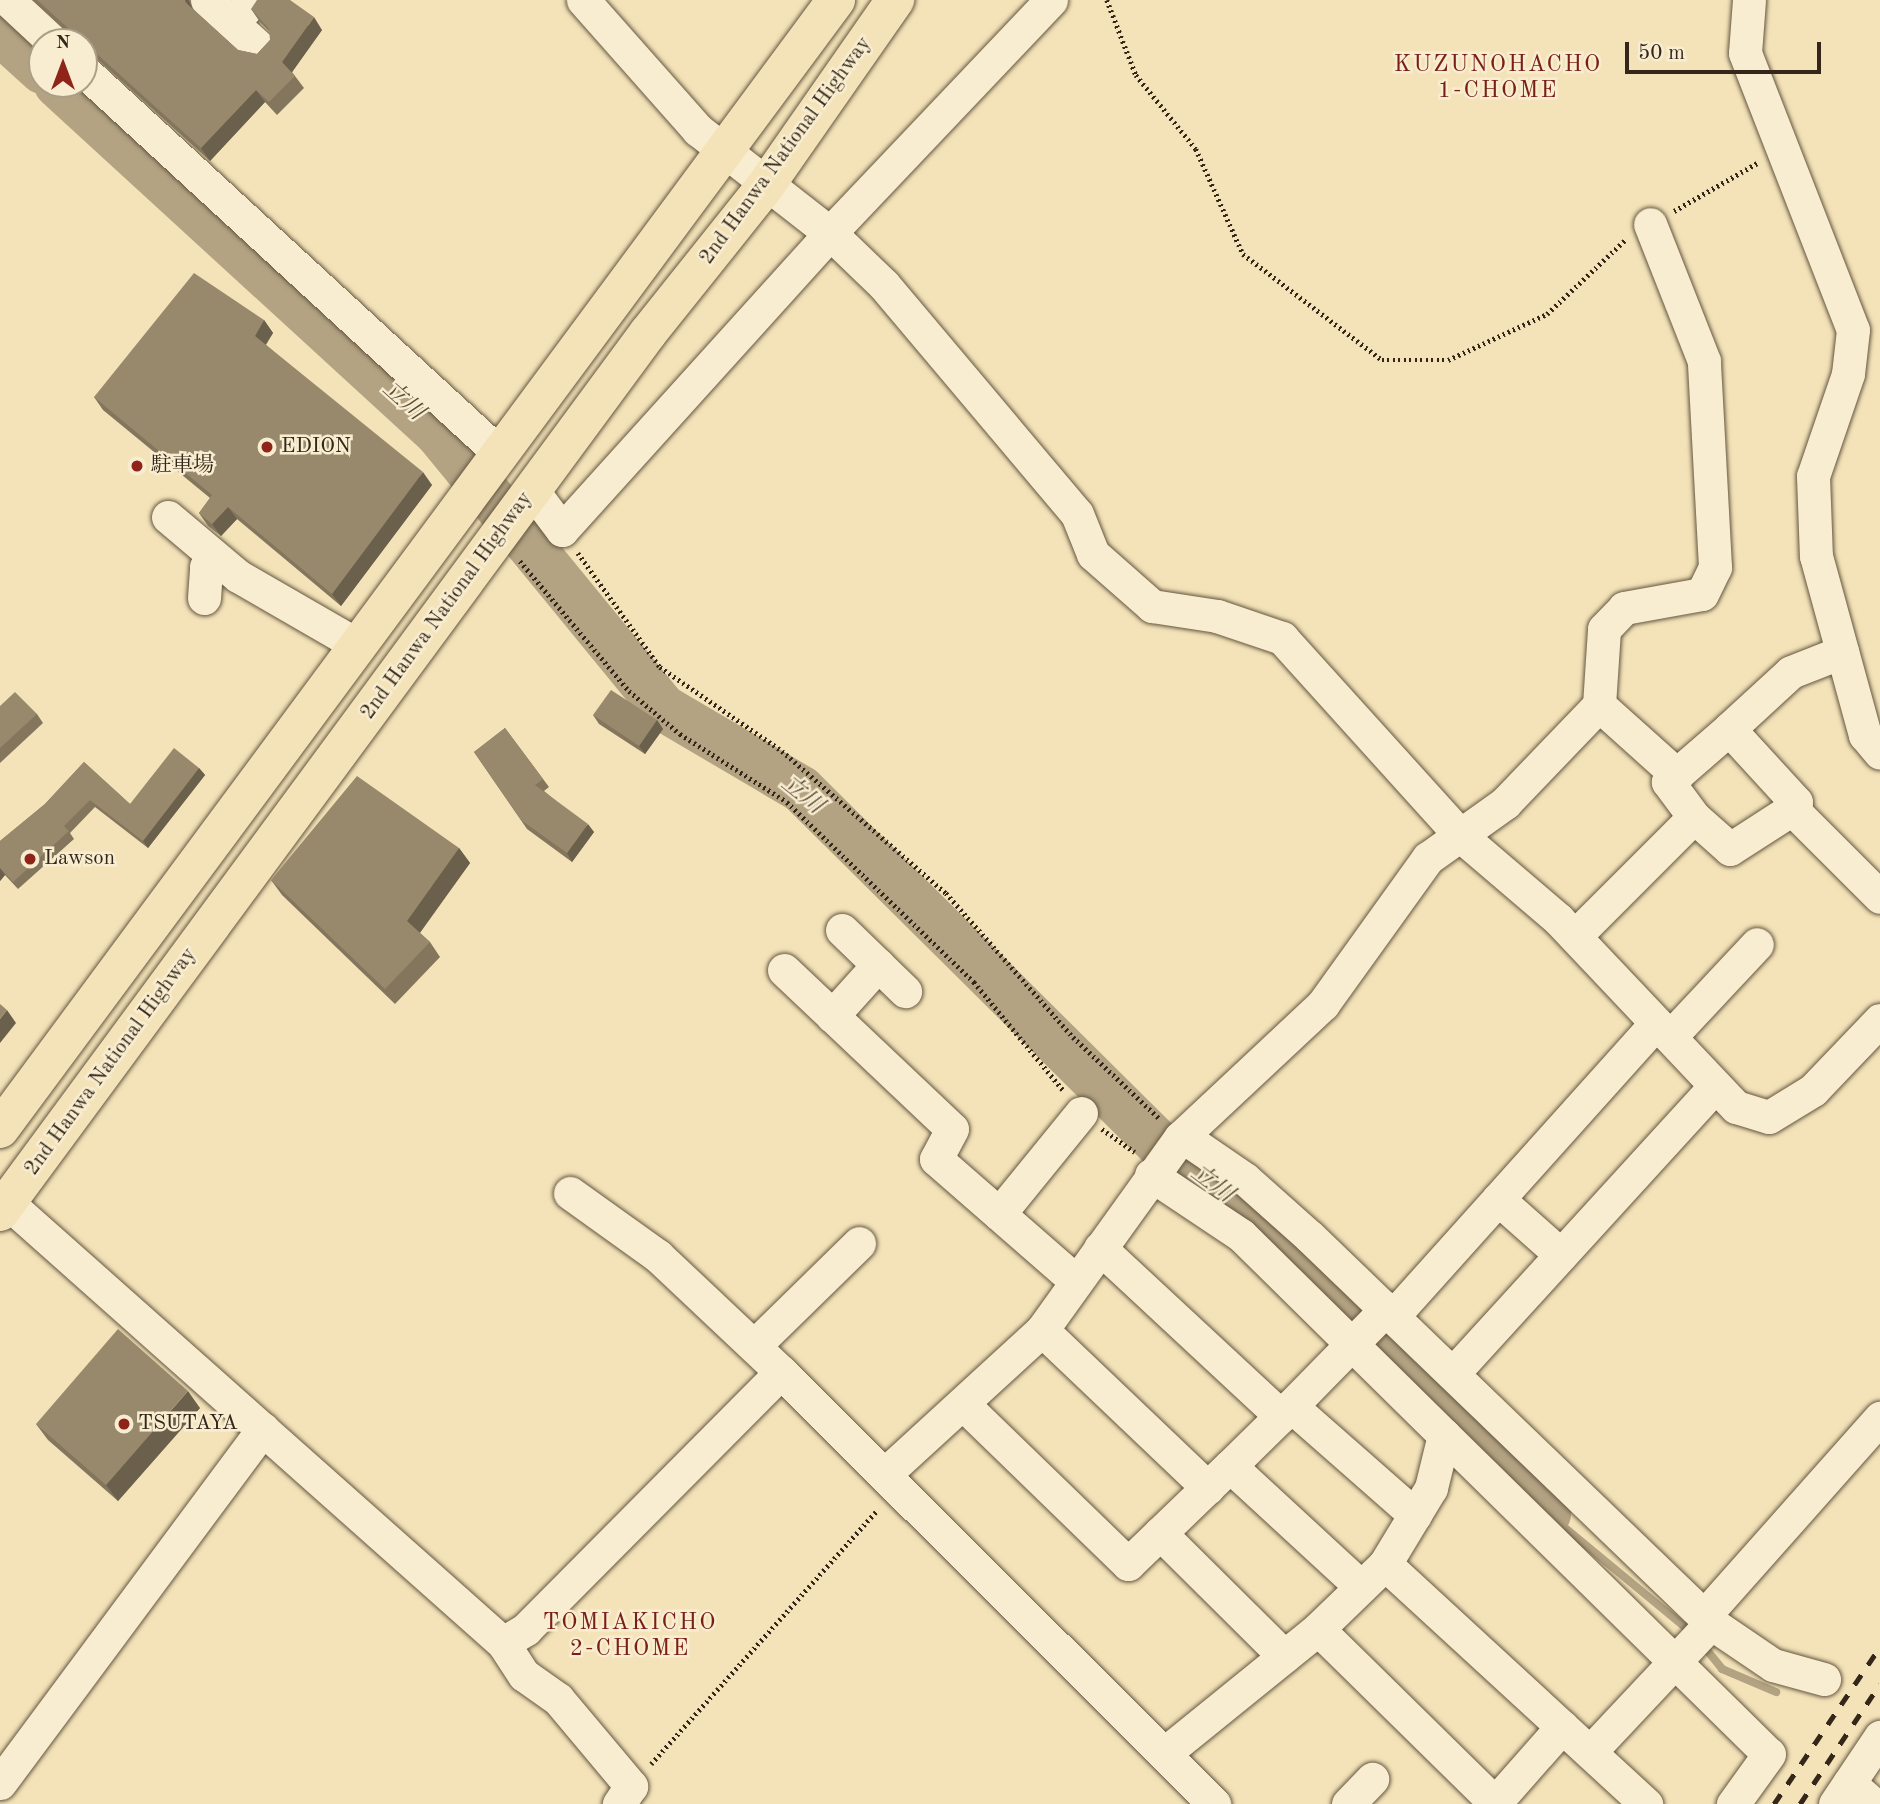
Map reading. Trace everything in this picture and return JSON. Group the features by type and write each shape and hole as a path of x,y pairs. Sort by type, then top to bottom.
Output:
{"highway":[{"path":"0,1129 836,0"},
{"name":"2nd Hanwa National Highway","path":"2,1204 513,517 766,186 895,0"}],"street":[{"path":"8,0 38,28"},
{"path":"207,0 243,12 260,48"},
{"path":"583,0 724,150 766,186 830,233 884,285 1077,514 1093,554 1152,606 1217,616 1282,638 1462,837 1574,936 1735,1107 1769,1117 1813,1090 1880,1020"},
{"path":"513,517 562,530 830,233 1051,0"},
{"path":"1749,0 1745,53 1779,151 1853,330 1848,374 1814,476 1816,556 1864,735 1880,754"},
{"path":"98,85 486,473"},
{"path":"893,1479 963,1404 1042,1330 1155,1169 1181,1137 1323,1004 1428,858 1462,837 1505,803 1599,705 1604,629 1624,608 1702,594 1715,567 1704,361 1650,224"},
{"path":"168,517 214,557 359,646"},
{"path":"204,598 206,567 214,557"},
{"path":"1729,729 1796,802 1792,809 1730,849 1694,817 1668,782 1791,673 1842,652"},
{"path":"1599,705 1677,775"},
{"path":"1792,809 1880,897"},
{"path":"1574,936 1694,817"},
{"path":"842,930 905,991"},
{"path":"963,1404 1128,1563 1389,1311 1663,1030 1757,944"},
{"path":"832,1016 878,965"},
{"path":"784,970 952,1129 936,1158 1076,1281"},
{"path":"1455,1371 1715,1086"},
{"path":"999,1214 1080,1113"},
{"path":"1181,1137 1245,1178 1455,1371 1463,1422 1769,1755 1732,1804"},
{"path":"1155,1169 1241,1235 1357,1342 1463,1422 1708,1622 1773,1665 1824,1679"},
{"path":"570,1193 658,1256 754,1346 893,1479 1166,1752 1214,1804"},
{"path":"1498,1199 1560,1255"},
{"path":"2,1204 263,1429 503,1643 524,1675 558,1699 625,1795"},
{"path":"754,1346 859,1243"},
{"path":"1100,1248 1286,1411 1415,1515"},
{"path":"1042,1330 1219,1477 1361,1587"},
{"path":"503,1643 526,1629 781,1372"},
{"path":"1590,1752 1679,1657 1880,1418"},
{"path":"1166,1752 1318,1629 1385,1563 1431,1488 1463,1422"},
{"path":"0,1783 263,1429"},
{"path":"1160,1533 1283,1656"},
{"path":"1385,1563 1646,1804"},
{"path":"1318,1629 1495,1804 1562,1727"},
{"path":"1852,1797 1880,1737"},
{"path":"1349,1804 1372,1779"}],"path":[{"path":"1107,0 1136,75 1196,149 1243,254 1382,360 1448,360 1546,314 1619,242 1779,151"},
{"path":"513,517 629,691 680,734 787,802 974,982 1080,1113 1155,1169"},
{"path":"562,530 660,667 782,751 946,892 1073,1037 1181,1137"},
{"path":"625,1795 893,1479"}],"building":[{"path":"37,0 185,0 238,50 257,54 270,40 269,29 251,9 257,0 290,0 314,17 282,62 295,76 269,102 256,90 201,148 98,55 98,28 68,28"},
{"name":"EDION","path":"194,273 264,320 255,336 423,472 332,594 228,507 212,524 199,513 212,495 94,397"},
{"path":"611,690 657,720 639,746 593,715"},
{"path":"15,692 37,714 0,748 0,706"},
{"path":"505,728 543,779 535,785 588,824 567,853 521,820 474,752"},
{"path":"174,748 199,768 143,841 90,800 64,826 69,831 13,882 0,868 0,841 45,804 84,762 130,804"},
{"path":"357,776 459,848 407,921 430,942 385,989 271,880"},
{"path":"0,1004 7,1010 0,1019"},
{"name":"TSUTAYA","path":"118,1329 188,1391 106,1485 36,1424"}],"waterway":[{"name":"立川","path":"0,32 28,57"},
{"name":"立川","path":"72,98 438,433 662,707 801,789 1166,1151 1227,1192 1437,1393 1547,1513"},
{"path":"1547,1513 1691,1632"},
{"path":"1702,1644 1722,1669 1776,1692"}],"railway":[{"path":"1774,1804 1880,1647"},
{"path":"1800,1804 1880,1684"}],"place":[{"name":"EDION","path":"267,447"},
{"name":"駐車場","path":"137,466"},
{"name":"Lawson","path":"30,859"},
{"name":"TSUTAYA","path":"124,1424"}],"district":[{"name":"KUZUNOHACHO 1-CHOME","path":"1498,78"},
{"name":"TOMIAKICHO 2-CHOME","path":"630,1636"}]}
